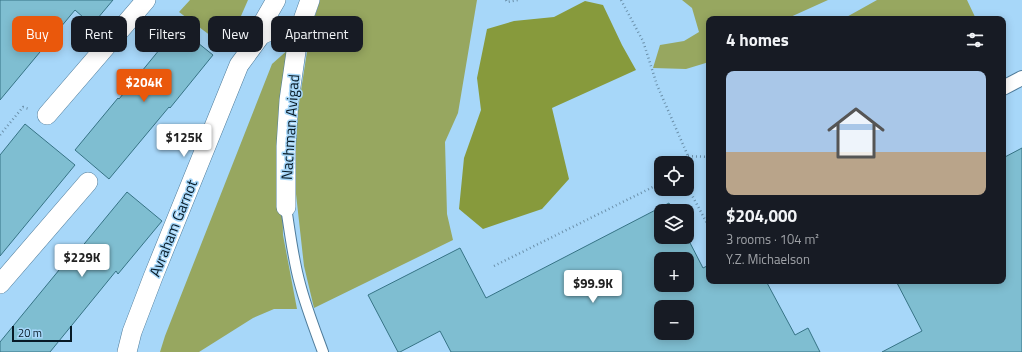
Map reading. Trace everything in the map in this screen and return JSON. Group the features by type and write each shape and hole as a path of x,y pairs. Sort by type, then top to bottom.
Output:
{"street":[{"path":"47,115 146,0"},
{"path":"239,65 276,0"},
{"name":"Nachman Avigad","path":"304,16 310,0"},
{"name":"Avraham Garnot","path":"127,352 132,332 153,277 239,65 261,35 271,30"},
{"name":"Nachman Avigad","path":"286,207 286,146 289,100 296,52"},
{"path":"1006,86 1022,78"},
{"path":"0,284 88,182"}],"lane":[{"path":"286,207 300,283 310,317 323,352"}],"path":[{"path":"506,0 507,2 518,0"},
{"path":"621,0 643,41 657,85 688,156"},
{"path":"0,135 23,107 47,115"},
{"path":"694,156 706,157"},
{"path":"494,266 654,186"},
{"path":"692,196 706,221"}],"green space":[{"path":"190,0 248,0 241,16 208,16 208,34 200,28 200,16 184,16 179,12"},
{"path":"320,0 477,0 458,113 445,142 447,214 453,240 314,308 304,266 294,176 298,110 307,52 363,52 363,16 315,16"},
{"path":"682,0 828,0 793,16 706,16 706,63 686,69 653,68 660,45 684,41 699,32 692,8"},
{"path":"877,0 967,0 975,16 848,16"},
{"path":"585,1 603,5 636,70 552,108 569,179 542,209 483,229 459,209 464,158 481,110 477,78 487,29 514,21 554,17"},
{"path":"286,52 289,52 280,111 283,235 297,309 274,309 253,318 199,352 160,352 165,336 272,64"}],"building":[{"path":"0,0 113,0 100,16 82,16 75,10 63,24 63,16 12,16 12,52 40,52 0,100"},
{"path":"200,45 213,55 109,179 75,150 118,98 119,99 158,52 200,52"},
{"path":"25,124 75,165 0,256 0,155"},
{"path":"1022,148 1022,352 882,352 922,331 898,284 1006,284 1006,156"},
{"path":"127,192 162,221 118,274 116,271 50,352 0,352 0,342 64,264 66,266"},
{"path":"654,211 654,244 691,244 703,268 706,266 706,284 768,284 795,335 808,328 820,352 451,352 440,331 398,352 368,295 460,248 486,298"}]}
